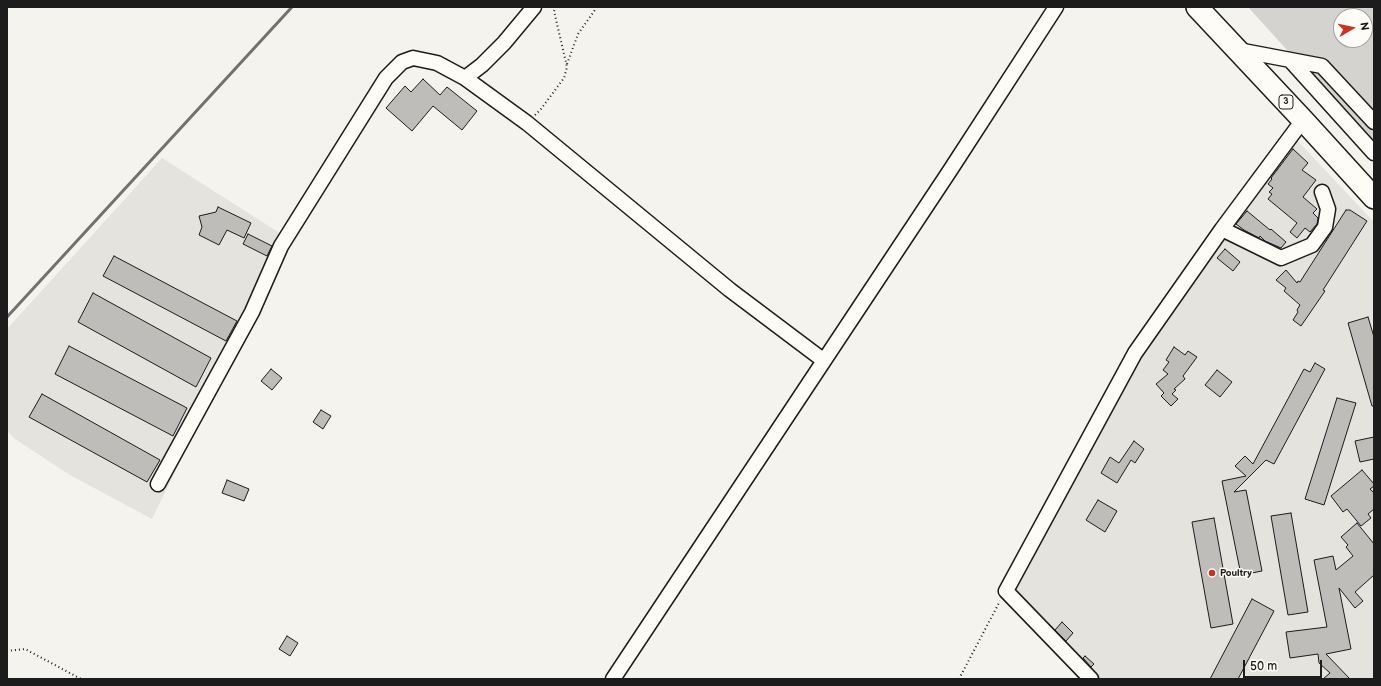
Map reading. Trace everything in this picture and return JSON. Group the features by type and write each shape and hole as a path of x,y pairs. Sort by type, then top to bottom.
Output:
{"highway":[{"name":"3","path":"1206,11 1238,50 1374,198"}],"street":[{"path":"465,78 482,65 504,43 534,7"},
{"path":"613,679 951,169 1056,7"},
{"path":"1238,50 1322,66 1374,122"},
{"path":"158,484 252,312 281,246 386,78 402,62 413,58 437,63 465,78 527,122 730,290 823,360"},
{"path":"1290,60 1374,153"},
{"path":"1091,679 1006,591 1135,353 1222,229 1303,120"},
{"path":"1222,229 1281,258 1312,245 1325,227 1328,209 1322,192"}],"path":[{"path":"556,7 554,11 567,65"},
{"path":"527,122 541,109 564,78 578,34 597,7"},
{"path":"959,679 1006,591"},
{"path":"7,651 25,649 81,679"}],"shaded area":[{"path":"1248,7 1374,7 1374,146"},
{"path":"1294,137 1374,222 1374,679 1093,679 1011,593 1141,356"},
{"path":"162,158 289,239 152,519 70,475 15,439 7,431 7,329"}],"building":[{"path":"423,79 440,95 447,87 477,111 462,130 433,106 412,131 386,108 405,86 411,92"},
{"path":"1293,149 1308,163 1302,170 1316,180 1303,197 1317,209 1313,213 1318,218 1317,224 1310,232 1305,228 1297,238 1290,232 1297,223 1268,199 1272,194 1269,192 1273,188 1268,184 1272,179 1271,178"},
{"path":"218,207 251,223 244,238 227,230 219,245 199,235 202,227 199,216 216,212"},
{"path":"1346,210 1350,210 1367,221 1323,290 1325,291 1301,326 1293,320 1300,305 1284,291 1286,288 1276,280 1286,270 1297,283 1298,281 1300,282"},
{"path":"1247,211 1286,242 1281,248 1265,241 1260,236 1259,238 1244,230 1236,224"},
{"path":"248,234 272,246 267,256 243,244"},
{"path":"1225,249 1240,262 1233,271 1217,258"},
{"path":"114,256 237,321 226,341 103,276"},
{"path":"93,293 211,358 196,387 78,322"},
{"path":"1368,317 1374,337 1374,406 1372,406 1348,323"},
{"path":"69,346 187,408 173,436 55,374"},
{"path":"1174,347 1185,355 1188,351 1197,357 1183,376 1185,379 1174,389 1176,390 1172,394 1178,399 1171,406 1161,396 1164,393 1156,384 1168,374 1163,370 1169,362 1166,360"},
{"path":"1315,363 1325,369 1274,464 1266,460 1234,492 1246,490 1262,571 1241,575 1222,481 1246,476 1235,466 1245,456 1253,464 1304,369 1310,372"},
{"path":"271,369 282,378 272,390 261,381"},
{"path":"1217,370 1232,382 1220,397 1205,385"},
{"path":"42,394 160,460 147,482 29,417"},
{"path":"1337,398 1356,403 1324,505 1305,499"},
{"path":"321,410 331,416 323,429 313,422"},
{"path":"1374,437 1374,459 1360,462 1355,441"},
{"path":"1134,441 1144,449 1135,463 1131,460 1117,483 1101,473 1110,457 1119,463"},
{"path":"1362,470 1374,484 1374,486 1370,489 1374,493 1374,509 1368,514 1371,518 1361,526 1347,509 1343,512 1331,496"},
{"path":"227,480 249,489 244,501 222,493"},
{"path":"1098,500 1117,511 1105,532 1086,520"},
{"name":"Poultry","path":"1291,513 1308,612 1288,615 1271,516"},
{"name":"Poultry","path":"1214,518 1233,624 1211,628 1192,522"},
{"path":"1357,523 1374,544 1374,575 1355,592 1363,601 1355,608 1339,588 1351,649 1326,654 1350,679 1323,679 1330,673 1319,663 1318,654 1290,658 1286,632 1327,627 1314,560 1333,556 1336,570 1353,556 1346,547 1348,545 1341,537"},
{"name":"Poultry","path":"1252,599 1274,611 1238,679 1210,679"},
{"path":"1062,622 1073,633 1066,641 1055,630"},
{"path":"287,636 298,643 290,656 279,649"},
{"path":"1085,656 1094,664 1091,667 1083,658"}],"waterway":[{"path":"7,317 292,7"}],"place":[{"name":"Poultry","path":"1212,573"}]}
